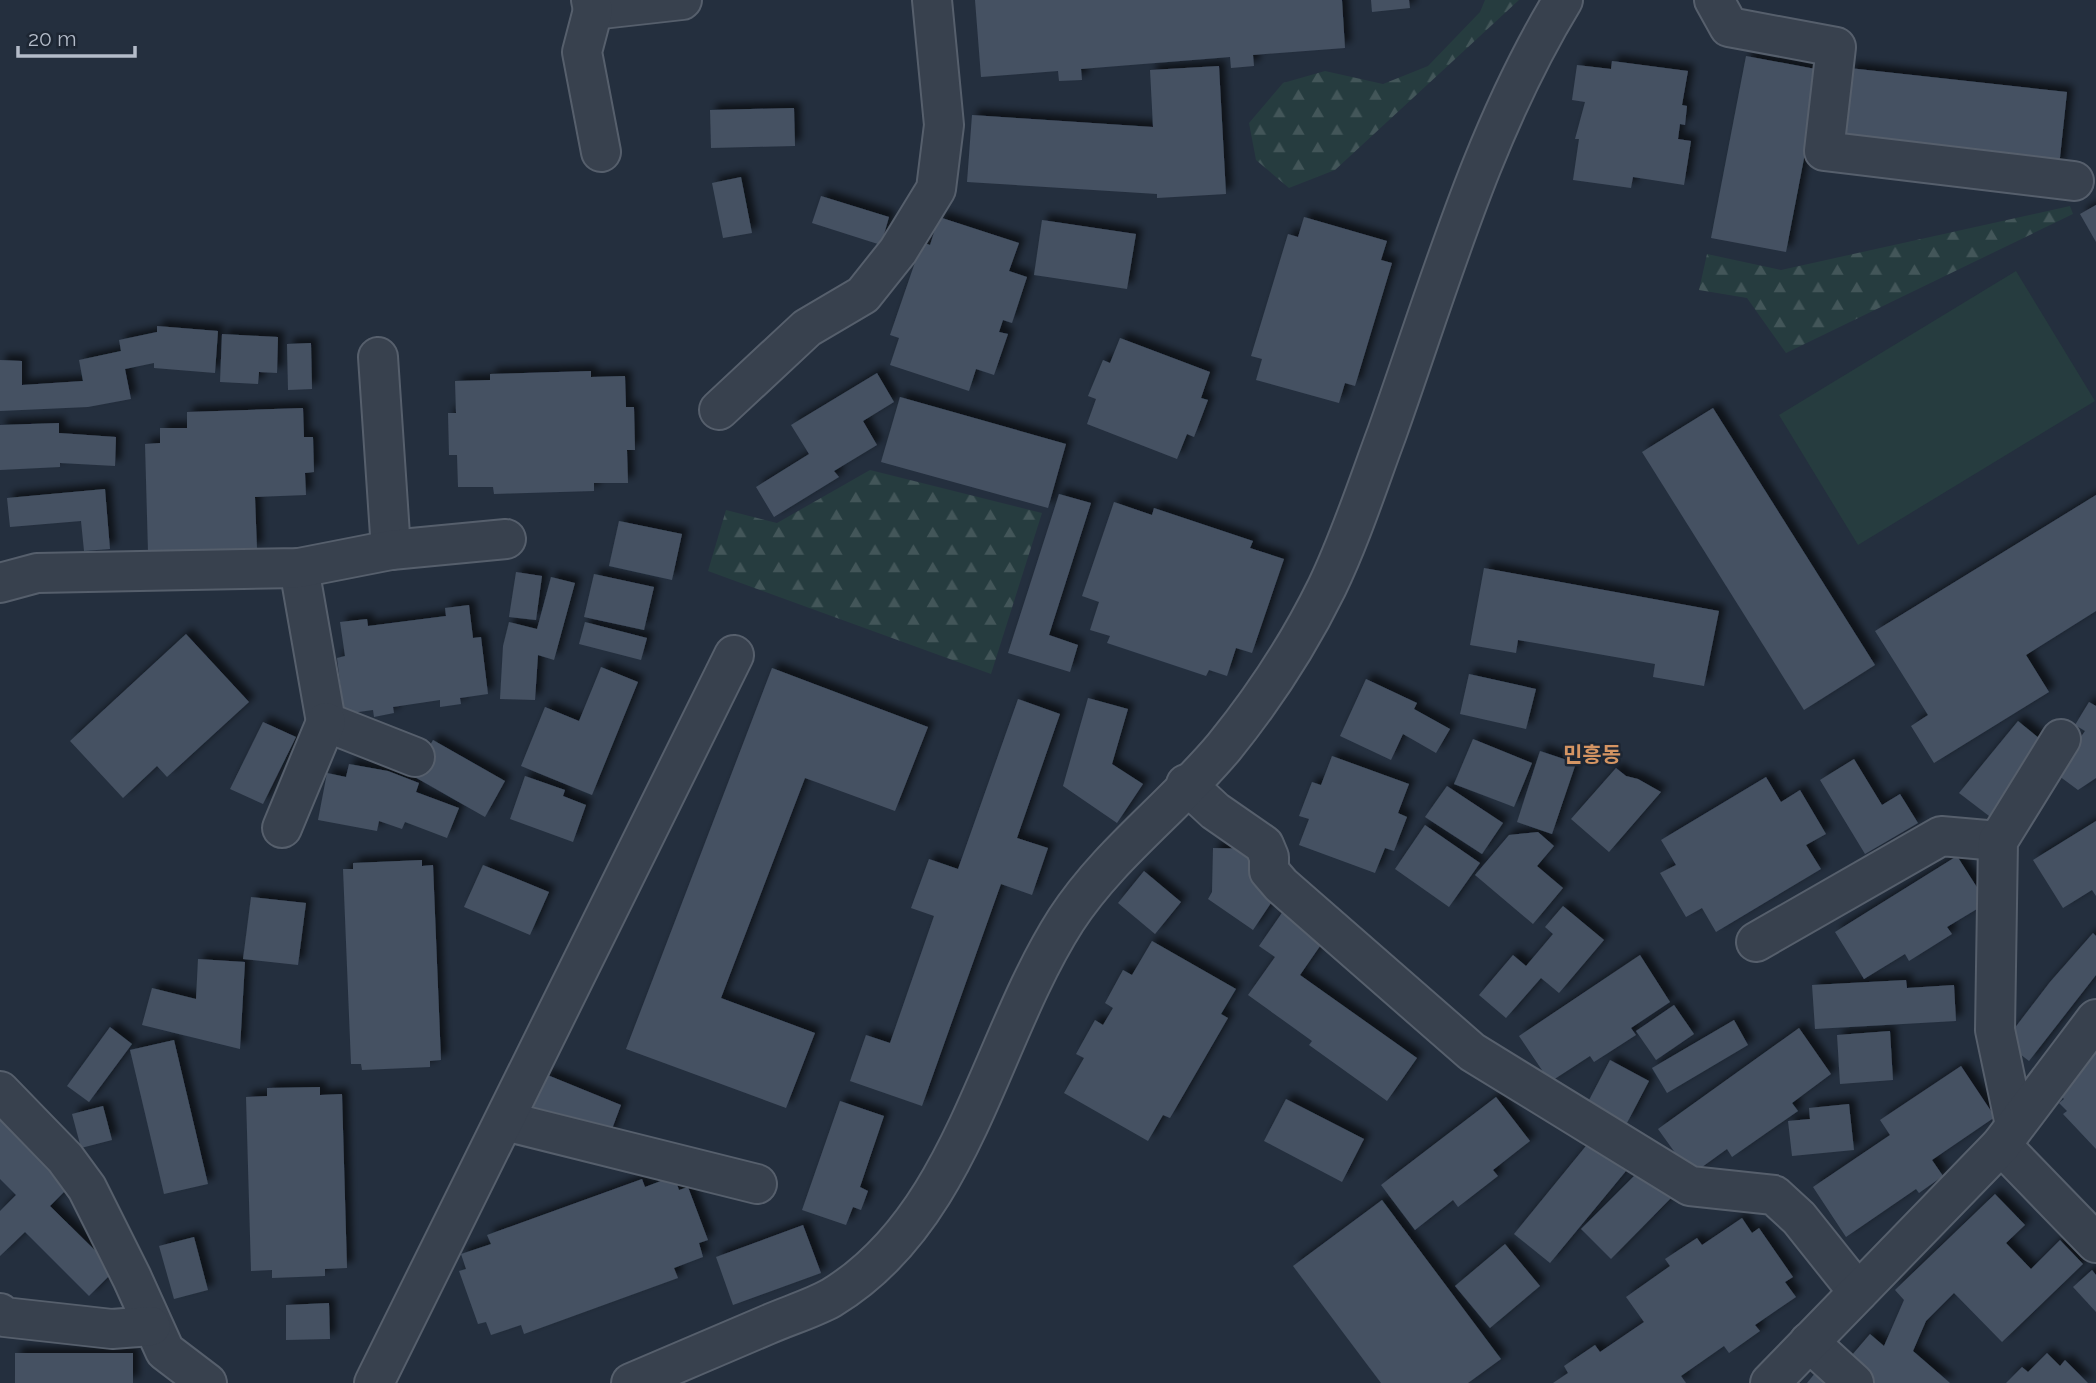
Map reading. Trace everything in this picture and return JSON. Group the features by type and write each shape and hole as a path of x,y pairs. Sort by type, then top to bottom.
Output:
{"street":[{"path":"601,152 582,52 592,5 682,0"},
{"path":"719,410 807,328 863,295 898,251 936,189 944,125 932,0"},
{"path":"631,1383 830,1298 880,1259 936,1189 972,1118 1016,1015 1067,919 1132,839 1223,748 1326,588 1355,522 1484,159 1530,55 1563,0"},
{"path":"1714,0 1729,27 1836,47 1824,151 2074,181"},
{"path":"378,357 391,550"},
{"path":"0,583 37,573 299,568 391,550 506,539"},
{"path":"282,828 326,722 299,568"},
{"path":"374,1383 734,655"},
{"path":"326,722 415,757"},
{"path":"2061,739 1998,841 1995,1030 2008,1135 2059,1207 2096,1243"},
{"path":"1186,784 1215,811 1264,845 1269,858 1269,871 1281,885 1472,1052 1690,1186 1774,1195 1799,1218 1858,1292"},
{"path":"1756,942 1941,836 1998,841"},
{"path":"1770,1383 2008,1135 2096,1019"},
{"path":"0,1091 65,1158 87,1188 132,1278 164,1352 207,1383"},
{"path":"505,1121 757,1184"},
{"path":"2059,1207 2096,1199"},
{"path":"1,1318 112,1329 151,1326"},
{"path":"1809,1342 1854,1383"}],"green space":[{"path":"1485,0 1519,0 1335,170 1289,188 1256,160 1249,123 1283,83 1325,71 1383,84 1428,66 1480,12"},
{"path":"2070,206 2073,214 1786,353 1747,298 1699,290 1707,254 1781,270"},
{"path":"2016,271 2095,401 1858,545 1779,415"},
{"path":"870,470 1042,513 991,674 708,571 726,510 777,523"}],"building":[{"path":"975,0 1342,0 1345,48 1253,55 1254,66 1231,68 1230,57 1081,69 1082,80 1059,81 1058,71 981,77"},
{"path":"1371,0 1409,0 1410,8 1372,12"},
{"path":"1746,56 1821,70 1786,252 1711,238"},
{"path":"1612,61 1688,71 1682,105 1687,106 1685,125 1680,124 1678,139 1691,141 1684,185 1633,177 1631,188 1573,180 1579,139 1575,139 1585,102 1572,100 1577,65 1611,69"},
{"path":"1219,66 1226,194 1157,198 1157,194 967,182 972,115 1153,127 1150,70"},
{"path":"1849,68 2067,92 2059,167 1841,144"},
{"path":"794,108 795,146 711,148 710,110"},
{"path":"741,177 752,233 723,238 712,183"},
{"path":"821,196 889,217 881,245 812,223"},
{"path":"2096,205 2096,242 2080,214"},
{"path":"939,217 1019,243 1009,271 1027,277 1012,323 1003,320 999,332 1008,334 994,375 976,369 969,391 890,365 899,338 890,335 922,242 930,245"},
{"path":"1304,217 1387,241 1381,260 1392,263 1355,386 1345,383 1339,403 1256,380 1262,359 1251,356 1288,234 1298,237"},
{"path":"1042,220 1136,234 1127,289 1034,275"},
{"path":"157,326 218,331 215,373 154,368 154,363 125,369 131,399 88,407 0,411 0,360 22,361 22,385 83,381 79,360 121,351 119,340 157,332"},
{"path":"222,334 278,337 277,373 259,372 258,384 220,382"},
{"path":"1120,338 1210,372 1201,398 1208,400 1194,437 1187,434 1177,459 1087,424 1096,399 1088,396 1103,360 1110,363"},
{"path":"311,343 312,389 288,390 287,344"},
{"path":"591,371 591,377 625,376 626,407 634,407 635,450 627,450 628,483 594,483 594,491 494,494 493,487 458,487 457,455 449,455 448,413 456,413 455,381 490,380 490,374"},
{"path":"877,373 894,402 863,421 877,445 834,471 839,477 774,517 756,487 809,454 791,425"},
{"path":"900,397 1066,444 1048,508 881,462"},
{"path":"303,408 304,437 313,437 314,472 305,473 306,495 255,497 257,549 148,552 145,444 160,443 160,428 187,428 187,412"},
{"path":"1713,408 1875,665 1804,710 1642,452"},
{"path":"59,423 59,433 116,437 115,466 60,463 60,467 0,470 0,425"},
{"path":"105,489 110,549 84,551 81,521 10,527 7,498"},
{"path":"1059,494 1091,503 1049,635 1078,645 1070,672 1008,653"},
{"path":"2096,495 2096,611 2026,655 2049,692 1934,763 1911,726 1928,715 1875,631"},
{"path":"1114,502 1152,515 1154,508 1253,541 1250,548 1284,559 1252,653 1236,648 1227,676 1209,670 1206,676 1107,643 1110,636 1090,630 1099,602 1082,596"},
{"path":"619,521 682,534 672,580 609,566"},
{"path":"1484,568 1719,611 1704,686 1653,677 1655,664 1518,640 1516,653 1470,645"},
{"path":"516,572 542,576 536,620 509,617"},
{"path":"594,574 654,587 644,630 584,617"},
{"path":"551,577 575,583 554,660 538,655 535,700 500,699 503,646 509,622 537,629"},
{"path":"469,605 473,638 481,637 488,694 460,698 461,704 440,707 440,700 393,707 394,713 374,717 373,710 344,714 337,658 345,656 340,622 367,619 368,626 446,616 445,608"},
{"path":"585,622 647,638 641,660 579,644"},
{"path":"186,634 249,702 167,777 157,766 123,798 70,741"},
{"path":"601,667 638,682 592,795 521,766 545,707 579,721"},
{"path":"772,668 928,727 895,811 805,778 721,998 815,1033 786,1108 626,1049"},
{"path":"1469,674 1536,689 1526,729 1460,714"},
{"path":"1366,679 1417,703 1414,709 1450,729 1436,753 1403,734 1391,760 1340,736"},
{"path":"1088,698 1128,709 1112,764 1143,784 1117,823 1063,786"},
{"path":"1018,699 1060,714 1017,838 1048,848 1032,895 1001,884 922,1106 850,1081 866,1035 890,1043 934,916 911,908 929,859 958,869"},
{"path":"2089,702 2096,706 2096,778 2078,790 2055,773 2085,731 2075,725"},
{"path":"2018,721 2051,748 1993,819 1959,793"},
{"path":"263,722 296,737 263,804 230,789"},
{"path":"1473,739 1532,763 1514,807 1454,784"},
{"path":"433,740 505,781 485,817 413,776"},
{"path":"1540,751 1576,763 1552,834 1517,822"},
{"path":"1332,756 1409,784 1398,813 1407,817 1394,851 1385,848 1375,873 1299,845 1309,819 1299,816 1312,782 1321,785"},
{"path":"1854,759 1882,805 1900,794 1918,823 1865,854 1820,780"},
{"path":"349,764 388,771 419,783 416,792 459,808 447,838 405,822 402,829 379,821 377,831 318,820 327,773 346,777"},
{"path":"1616,768 1626,776 1638,779 1661,792 1609,852 1571,819"},
{"path":"525,776 565,790 563,796 586,805 573,842 510,819"},
{"path":"1766,777 1781,802 1800,790 1826,834 1806,845 1821,869 1716,932 1702,908 1686,917 1660,873 1676,865 1661,840"},
{"path":"1447,786 1503,823 1482,854 1425,817"},
{"path":"2096,821 2096,896 2092,890 2063,908 2033,860"},
{"path":"1425,825 1480,863 1449,907 1395,869"},
{"path":"1538,832 1554,846 1537,866 1563,888 1533,924 1475,875 1509,835"},
{"path":"1213,848 1260,849 1259,890 1273,900 1253,930 1208,899 1212,892"},
{"path":"1957,856 1987,903 1947,927 1952,934 1909,961 1905,954 1864,979 1835,932"},
{"path":"422,860 422,866 433,865 441,1060 430,1061 430,1067 362,1070 361,1064 351,1064 343,869 353,869 353,863"},
{"path":"483,865 549,892 530,935 464,907"},
{"path":"1144,871 1181,902 1155,934 1118,903"},
{"path":"251,897 306,903 298,965 243,959"},
{"path":"1563,906 1604,940 1559,993 1541,978 1506,1018 1479,995 1513,955 1526,966 1553,934 1545,927"},
{"path":"1286,907 1327,936 1300,975 1417,1058 1387,1101 1309,1045 1312,1041 1248,995 1275,957 1259,946"},
{"path":"2093,933 2096,936 2096,975 2029,1061 2004,1042 2050,982"},
{"path":"1152,941 1236,989 1221,1014 1228,1018 1170,1118 1163,1115 1148,1141 1064,1093 1084,1058 1076,1054 1095,1020 1103,1025 1113,1008 1105,1003 1123,970 1132,975"},
{"path":"1640,955 1670,1002 1631,1028 1636,1035 1594,1062 1590,1056 1550,1082 1519,1036"},
{"path":"198,959 245,962 240,1049 142,1025 152,988 196,999"},
{"path":"1906,980 1907,988 1954,985 1956,1021 1815,1029 1812,985"},
{"path":"1674,1005 1694,1034 1656,1060 1636,1031"},
{"path":"1734,1020 1748,1045 1667,1093 1652,1068"},
{"path":"110,1027 132,1044 89,1102 67,1086"},
{"path":"1799,1028 1831,1074 1792,1103 1798,1111 1732,1157 1727,1149 1691,1175 1658,1129"},
{"path":"1890,1031 1893,1080 1840,1084 1837,1035"},
{"path":"174,1040 208,1184 164,1194 130,1050"},
{"path":"2096,1045 2096,1149 2063,1114 2067,1111 2059,1103 2064,1099 2051,1085"},
{"path":"1610,1060 1649,1081 1627,1123 1588,1102"},
{"path":"1961,1066 1995,1117 1932,1160 1943,1176 1919,1193 1916,1189 1846,1237 1813,1187 1890,1135 1880,1120"},
{"path":"545,1074 621,1105 609,1137 532,1107"},
{"path":"320,1087 320,1095 342,1094 347,1268 325,1269 325,1276 272,1278 272,1270 251,1271 246,1097 267,1096 267,1088"},
{"path":"1496,1097 1530,1141 1493,1170 1498,1176 1458,1207 1453,1200 1415,1230 1381,1185"},
{"path":"1286,1099 1364,1139 1342,1182 1264,1141"},
{"path":"840,1101 884,1116 860,1187 868,1191 861,1210 853,1207 846,1225 802,1210"},
{"path":"1849,1104 1854,1150 1792,1156 1788,1121 1810,1119 1809,1108"},
{"path":"103,1106 112,1140 81,1148 72,1114"},
{"path":"0,1111 69,1187 50,1206 115,1270 89,1296 25,1232 0,1256 0,1211 16,1195 0,1179"},
{"path":"1590,1141 1626,1171 1550,1263 1514,1234"},
{"path":"1641,1169 1671,1198 1611,1259 1581,1229"},
{"path":"674,1176 679,1190 688,1187 708,1240 699,1243 703,1257 674,1268 678,1278 524,1334 521,1325 491,1335 486,1322 478,1324 459,1271 466,1269 461,1254 491,1244 487,1235 642,1179 645,1187"},
{"path":"1995,1194 2025,1225 2006,1243 2031,1269 2060,1240 2083,1264 2002,1342 1954,1293 1926,1321 1913,1351 1950,1383 1870,1383 1846,1362 1870,1334 1884,1346 1904,1300 1895,1290"},
{"path":"1382,1200 1501,1359 1468,1383 1381,1383 1293,1266"},
{"path":"1742,1218 1752,1233 1759,1228 1793,1277 1785,1282 1796,1297 1755,1325 1760,1331 1729,1353 1724,1346 1681,1376 1686,1383 1553,1383 1568,1373 1564,1366 1595,1345 1600,1352 1644,1322 1626,1297 1670,1266 1665,1259 1697,1238 1702,1245"},
{"path":"803,1225 821,1273 733,1305 716,1257"},
{"path":"194,1237 208,1290 174,1299 159,1246"},
{"path":"1505,1244 1540,1286 1490,1328 1455,1286"},
{"path":"2092,1270 2096,1275 2096,1312 2073,1287"},
{"path":"329,1303 330,1339 286,1340 286,1305"},
{"path":"15,1353 133,1353 133,1383 15,1383"},
{"path":"2047,1353 2060,1366 2065,1360 2088,1383 2006,1383 2022,1367 2028,1372"},
{"path":"1816,1372 1828,1383 1807,1383"}],"district":[{"name":"민흥동","path":"1592,754"}]}
